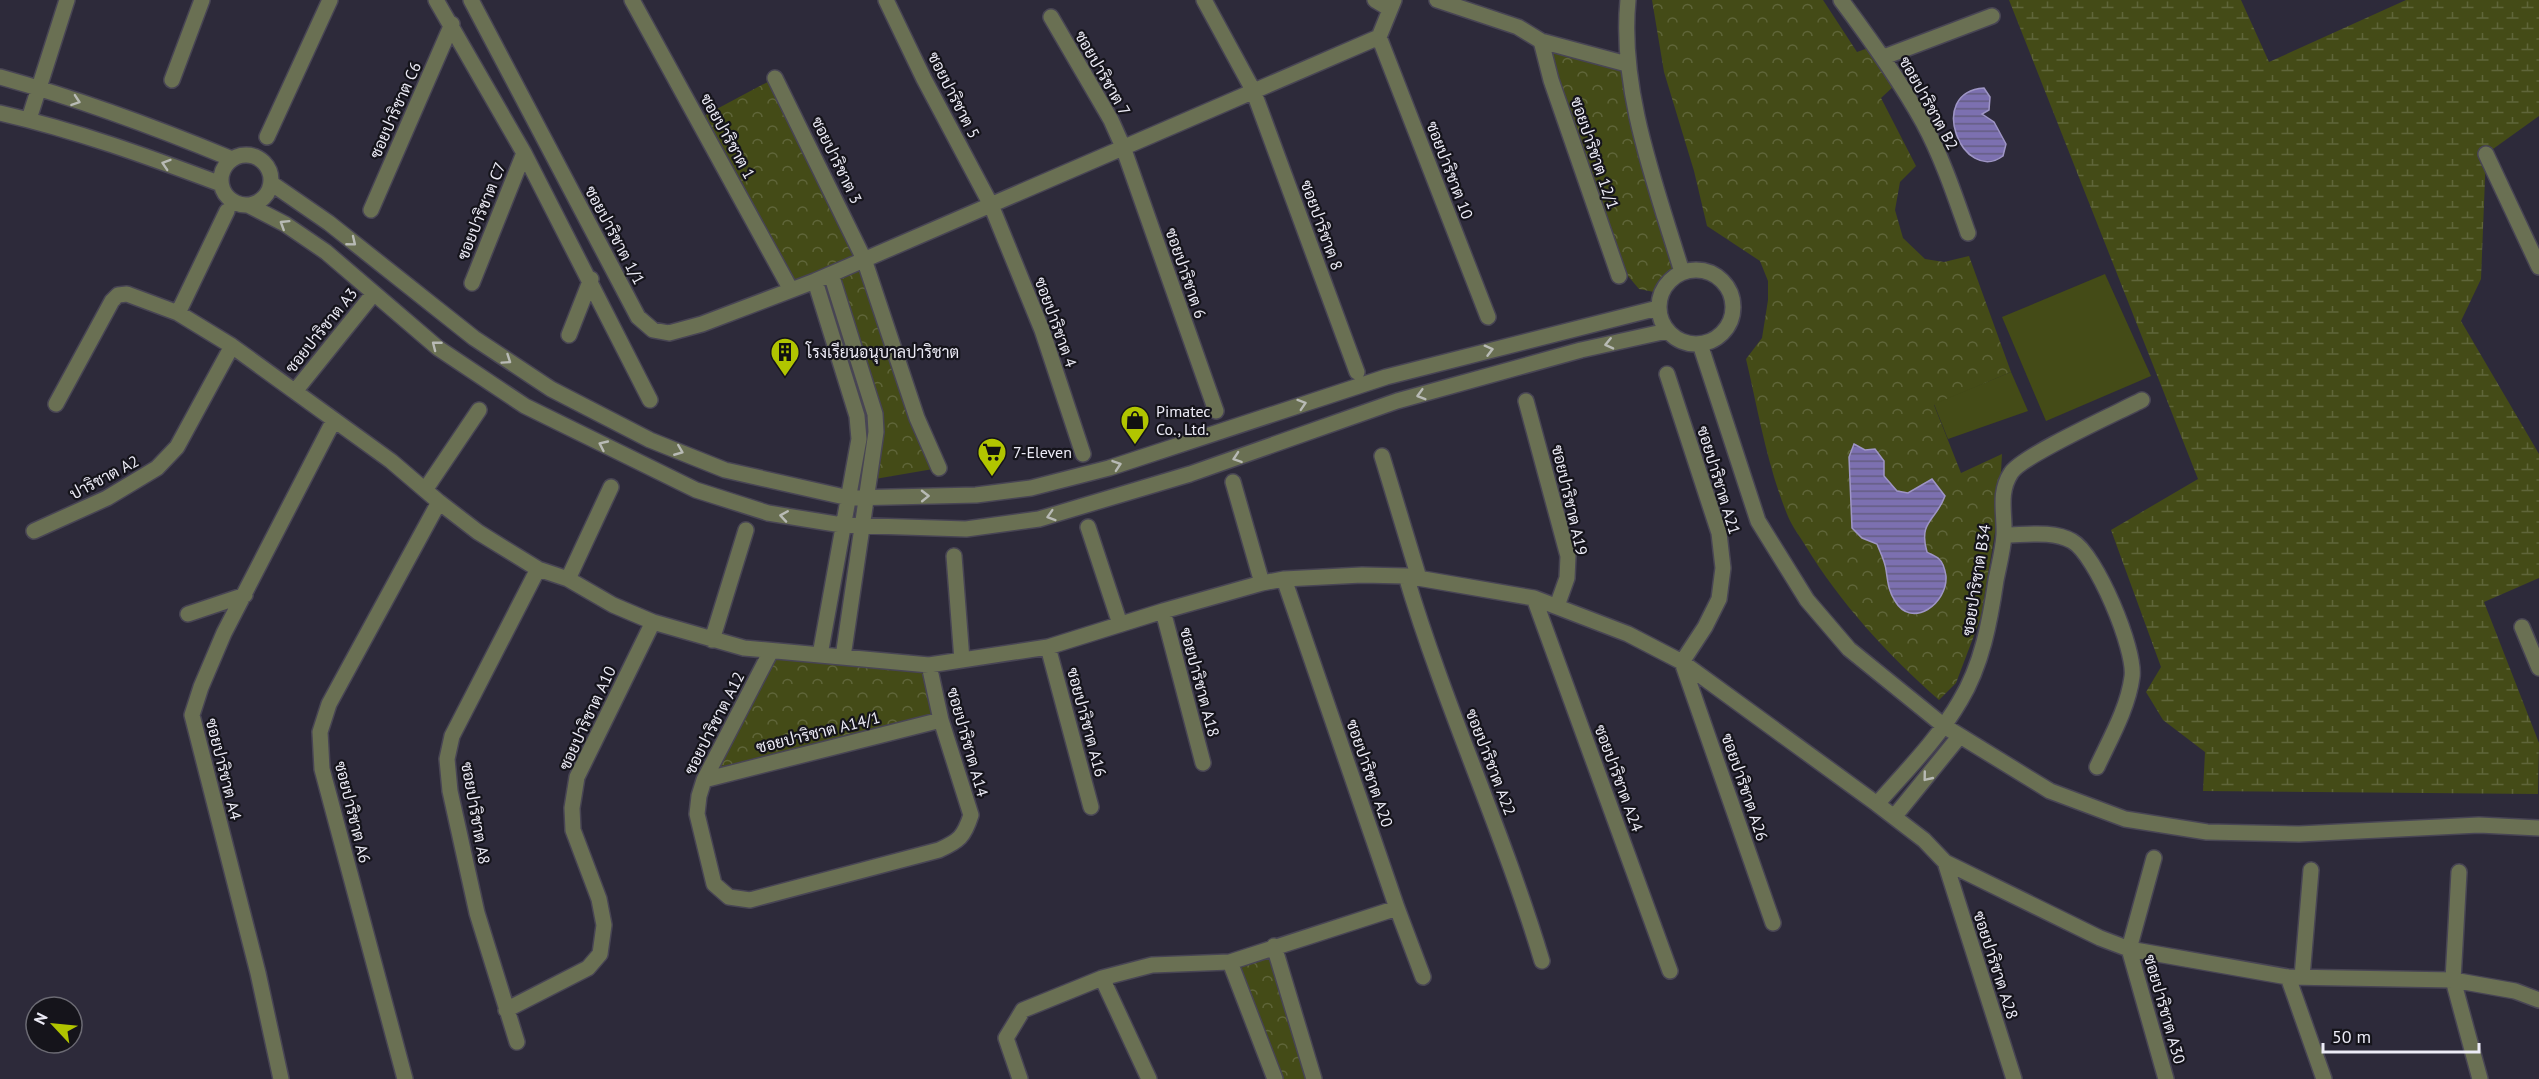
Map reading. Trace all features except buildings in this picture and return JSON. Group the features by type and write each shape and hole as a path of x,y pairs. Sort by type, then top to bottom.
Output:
{"street":[{"path":"29,119 66,0"},
{"path":"172,80 202,0"},
{"path":"267,137 330,0"},
{"path":"436,0 452,24 524,153 591,279 650,400"},
{"name":"ซอยปาริชาต 1/1","path":"471,0 638,317 653,330 669,333 702,324 815,281 1379,37"},
{"name":"ซอยปาริชาต 1","path":"632,0 791,290"},
{"name":"ซอยปาริชาต 5","path":"886,0 924,79 991,205"},
{"name":"ซอยปาริชาต 8","path":"1204,0 1254,90 1357,372"},
{"path":"1375,0 1392,5 1379,37"},
{"path":"1437,0 1518,27 1541,41 1623,63"},
{"path":"1628,0 1632,90 1645,152 1682,272"},
{"name":"ซอยปาริชาต B2","path":"1841,0 1884,57 1924,124 1950,182 1968,233"},
{"path":"1884,57 1992,16"},
{"name":"ซอยปาริชาต 7","path":"1051,17 1111,120 1123,147"},
{"name":"ซอยปาริชาต C6","path":"371,210 452,24"},
{"name":"ซอยปาริชาต 10","path":"1379,37 1488,317"},
{"name":"ซอยปาริชาต 12/1","path":"1541,41 1551,80 1619,276"},
{"path":"0,77 186,140 232,159"},
{"name":"ซอยปาริชาต 3","path":"775,78 864,259 917,418 939,468"},
{"path":"0,113 29,119 221,184"},
{"name":"ซอยปาริชาต 6","path":"1123,147 1215,411"},
{"name":"ซอยปาริชาต C7","path":"471,283 524,153"},
{"path":"2486,154 2539,267"},
{"path":"250,206 260,201 268,193 271,183 266,165 250,155 232,159 225,165 221,175 221,184 224,194 231,201 250,206 285,224 326,252 438,348 525,406 696,490 768,513 842,525 966,529 1039,519 1190,474 1397,401 1581,350 1666,331"},
{"path":"271,183 329,223 474,338 551,389 650,440 725,470 849,498 976,495 1031,488 1109,468 1386,377 1658,308"},
{"name":"ซอยปาริชาต 4","path":"991,205 1042,330 1083,454"},
{"path":"178,313 227,211"},
{"path":"1696,269 1710,272 1722,279 1730,291 1733,305 1728,325 1714,340 1700,344 1687,344 1666,331 1658,308 1664,286 1682,272 1696,269"},
{"path":"831,274 875,414 876,432 843,657"},
{"path":"569,335 591,279"},
{"path":"815,281 857,416 859,439 820,655"},
{"name":"ซอยปาริชาต A3","path":"296,390 374,293"},
{"path":"56,404 112,301 118,295 127,294 178,313 232,346 296,390 391,461 478,532 538,569 568,579 613,605 653,622 744,648 929,665 1048,647 1163,611 1284,579 1362,575 1413,577 1534,598 1628,634 1682,662 1877,804 1923,840 1945,862 2019,900 2129,949 2295,977 2453,980 2515,991 2539,1000"},
{"path":"1700,344 1758,522 1807,600 1849,649 1944,726 2050,791 2125,819 2207,832 2299,834 2479,825 2539,828"},
{"name":"ปาริชาต A2","path":"34,531 107,498 157,468 177,447 232,346"},
{"name":"ซอยปาริชาต A21","path":"1667,374 1719,534 1723,568 1719,599 1705,627 1682,662"},
{"name":"ซอยปาริชาต B34","path":"1877,804 1944,726 1961,701 1983,649 2004,535 2002,493 2011,471 2036,455 2142,400"},
{"name":"ซอยปาริชาต A19","path":"1526,401 1568,556 1567,579 1557,606"},
{"path":"425,489 479,410"},
{"name":"ซอยปาริชาต A4","path":"281,1079 258,973 192,715 224,633 334,420"},
{"name":"ซอยปาริชาต A22","path":"1382,456 1413,577 1424,636 1526,908 1542,961"},
{"path":"1233,482 1262,583"},
{"path":"568,579 611,487"},
{"name":"ซอยปาริชาต A6","path":"405,1079 322,769 320,732 329,704 439,502"},
{"path":"1088,527 1120,624"},
{"path":"712,640 746,530"},
{"path":"2004,535 2055,535 2073,542 2084,552 2096,572 2127,637 2133,665 2132,680 2122,710 2097,767"},
{"path":"954,556 962,660"},
{"name":"ซอยปาริชาต A8","path":"517,1042 477,913 450,791 447,759 452,736 538,569"},
{"name":"ซอยปาริชาต A20","path":"1284,579 1423,977"},
{"path":"188,614 245,595"},
{"name":"ซอยปาริชาต A24","path":"1534,598 1670,971"},
{"name":"ซอยปาริชาต A18","path":"1163,611 1203,763"},
{"name":"ซอยปาริชาต A10","path":"506,1010 588,968 600,954 604,925 599,899 573,830 572,808 577,777 653,622"},
{"path":"2522,627 2539,668"},
{"name":"ซอยปาริชาต A16","path":"1048,647 1091,807"},
{"name":"ซอยปาริชาต A12","path":"714,884 697,814 699,796 704,780 771,651"},
{"name":"ซอยปาริชาต A26","path":"1682,662 1773,923"},
{"name":"ซอยปาริชาต A14","path":"714,884 729,897 750,900 939,850 957,842 966,831 971,816 940,720 929,665"},
{"name":"ซอยปาริชาต A14/1","path":"704,780 940,720"},
{"path":"1894,818 1959,737"},
{"path":"2129,949 2154,858"},
{"name":"ซอยปาริชาต A28","path":"1945,862 2014,1079"},
{"path":"2311,870 2295,977 2324,1079"},
{"path":"2459,872 2453,980 2480,1079"},
{"path":"1017,1072 1006,1038 1023,1010 1102,978 1152,965 1230,962 1397,908"},
{"path":"1274,946 1314,1079"},
{"name":"ซอยปาริชาต A30","path":"2129,949 2166,1079"},
{"path":"1230,962 1275,1079"},
{"path":"1102,978 1149,1079"}],"green space":[{"path":"1652,0 1823,0 1857,52 1871,47 1894,86 1881,98 1916,166 1900,182 1895,210 1903,238 1925,259 1944,262 1969,256 2011,372 1934,405 1961,473 2002,454 1999,508 1981,617 1956,683 1939,700 1901,665 1849,608 1819,566 1787,514 1768,457 1746,359 1762,338 1768,300 1768,281 1760,261 1707,226 1694,171 1664,72"},
{"path":"2009,0 2241,0 2269,62 2406,0 2539,0 2539,116 2486,154 2481,279 2461,321 2539,454 2539,578 2484,602 2539,743 2538,794 2203,791 2205,752 2163,720 2146,692 2161,667 2111,530 2198,479"},
{"path":"1548,48 1623,63 1676,269 1665,276 1654,292 1639,289 1628,276"},
{"path":"775,78 864,259 939,468 869,480 876,432 831,274 791,290 698,119"},
{"path":"2105,274 2151,376 2046,421 2002,317"},
{"path":"2011,372 2028,411 1948,439 1934,404"},
{"path":"771,651 929,665 941,720 704,780"},
{"path":"1274,946 1314,1079 1275,1079 1230,962"}],"shaded area":[{"path":"1984,88 1990,97 1989,110 1982,114 1994,122 2006,144 2003,156 1988,162 1975,158 1964,148 1956,134 1954,119 1956,104 1966,93"},
{"path":"1854,444 1865,450 1875,449 1884,461 1884,476 1897,491 1908,493 1932,479 1945,496 1926,527 1927,552 1940,560 1946,576 1941,595 1928,610 1910,613 1902,609 1891,593 1885,563 1877,544 1862,538 1852,528 1849,457"}],"place":[{"name":"โรงเรียนอนุบาลปาริชาต","path":"785,378"},
{"name":"Pimatec Co., Ltd.","path":"1135,446"},
{"name":"7-Eleven","path":"992,478"}]}
